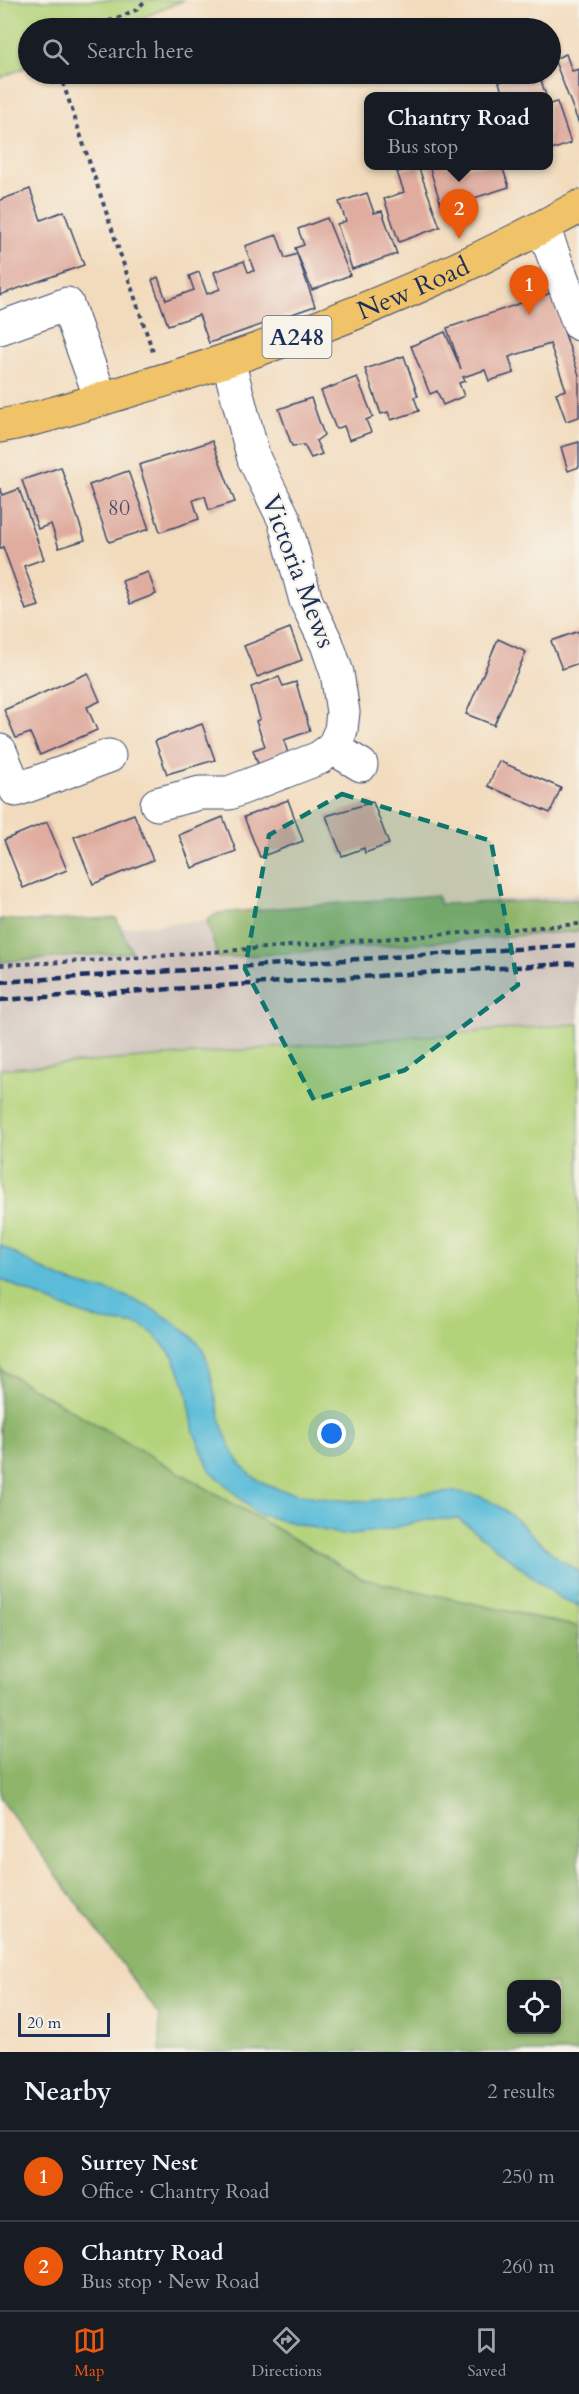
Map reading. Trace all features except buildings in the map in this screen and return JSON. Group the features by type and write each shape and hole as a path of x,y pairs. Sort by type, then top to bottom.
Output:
{"main road":[{"name":"New Road","path":"0,426 163,381 299,336 420,286 543,227 579,207"}],"street":[{"path":"543,227 579,324"},
{"path":"0,328 67,304 101,399"},
{"name":"Victoria Mews","path":"228,360 254,459 284,519 306,601 327,644 337,673 343,712 341,730 333,748"},
{"path":"157,804 200,793 229,793 319,758 333,748 361,765"},
{"path":"0,751 16,790 109,756"}],"path":[{"path":"116,18 136,10 146,0"},
{"path":"63,84 163,381"},
{"path":"0,965 106,960 579,924"}],"highlighted area":[{"path":"342,794 491,841 518,985 405,1070 314,1100 245,969 269,835"}],"shaded area":[{"path":"579,894 579,1024 0,1069 0,936"}],"green space":[{"path":"0,0 184,0 142,18 18,18 18,70 0,78"},
{"path":"437,895 440,904 579,900 579,931 218,958 207,920 218,913"},
{"path":"116,918 132,952 0,962 0,919 34,921"},
{"path":"579,1024 579,1627 363,1579 0,1369 0,1069"},
{"path":"0,1369 363,1579 579,1627 579,2052 160,2052 159,2015 0,1798"}],"water":[{"path":"0,1245 37,1267 67,1281 112,1291 138,1302 171,1320 190,1335 205,1355 222,1423 233,1452 251,1475 263,1483 299,1494 342,1500 380,1500 442,1492 472,1494 486,1499 504,1510 556,1557 579,1572 579,1606 560,1598 459,1519 430,1519 385,1530 343,1535 257,1514 210,1470 194,1432 187,1391 174,1358 155,1335 141,1325 103,1321 63,1307 4,1281 0,1278"}],"railway":[{"path":"0,982 579,945"},
{"path":"0,1000 579,963"}],"place":[{"name":"Chantry Road","path":"459,239"},
{"name":"Surrey Nest","path":"529,315"}]}
